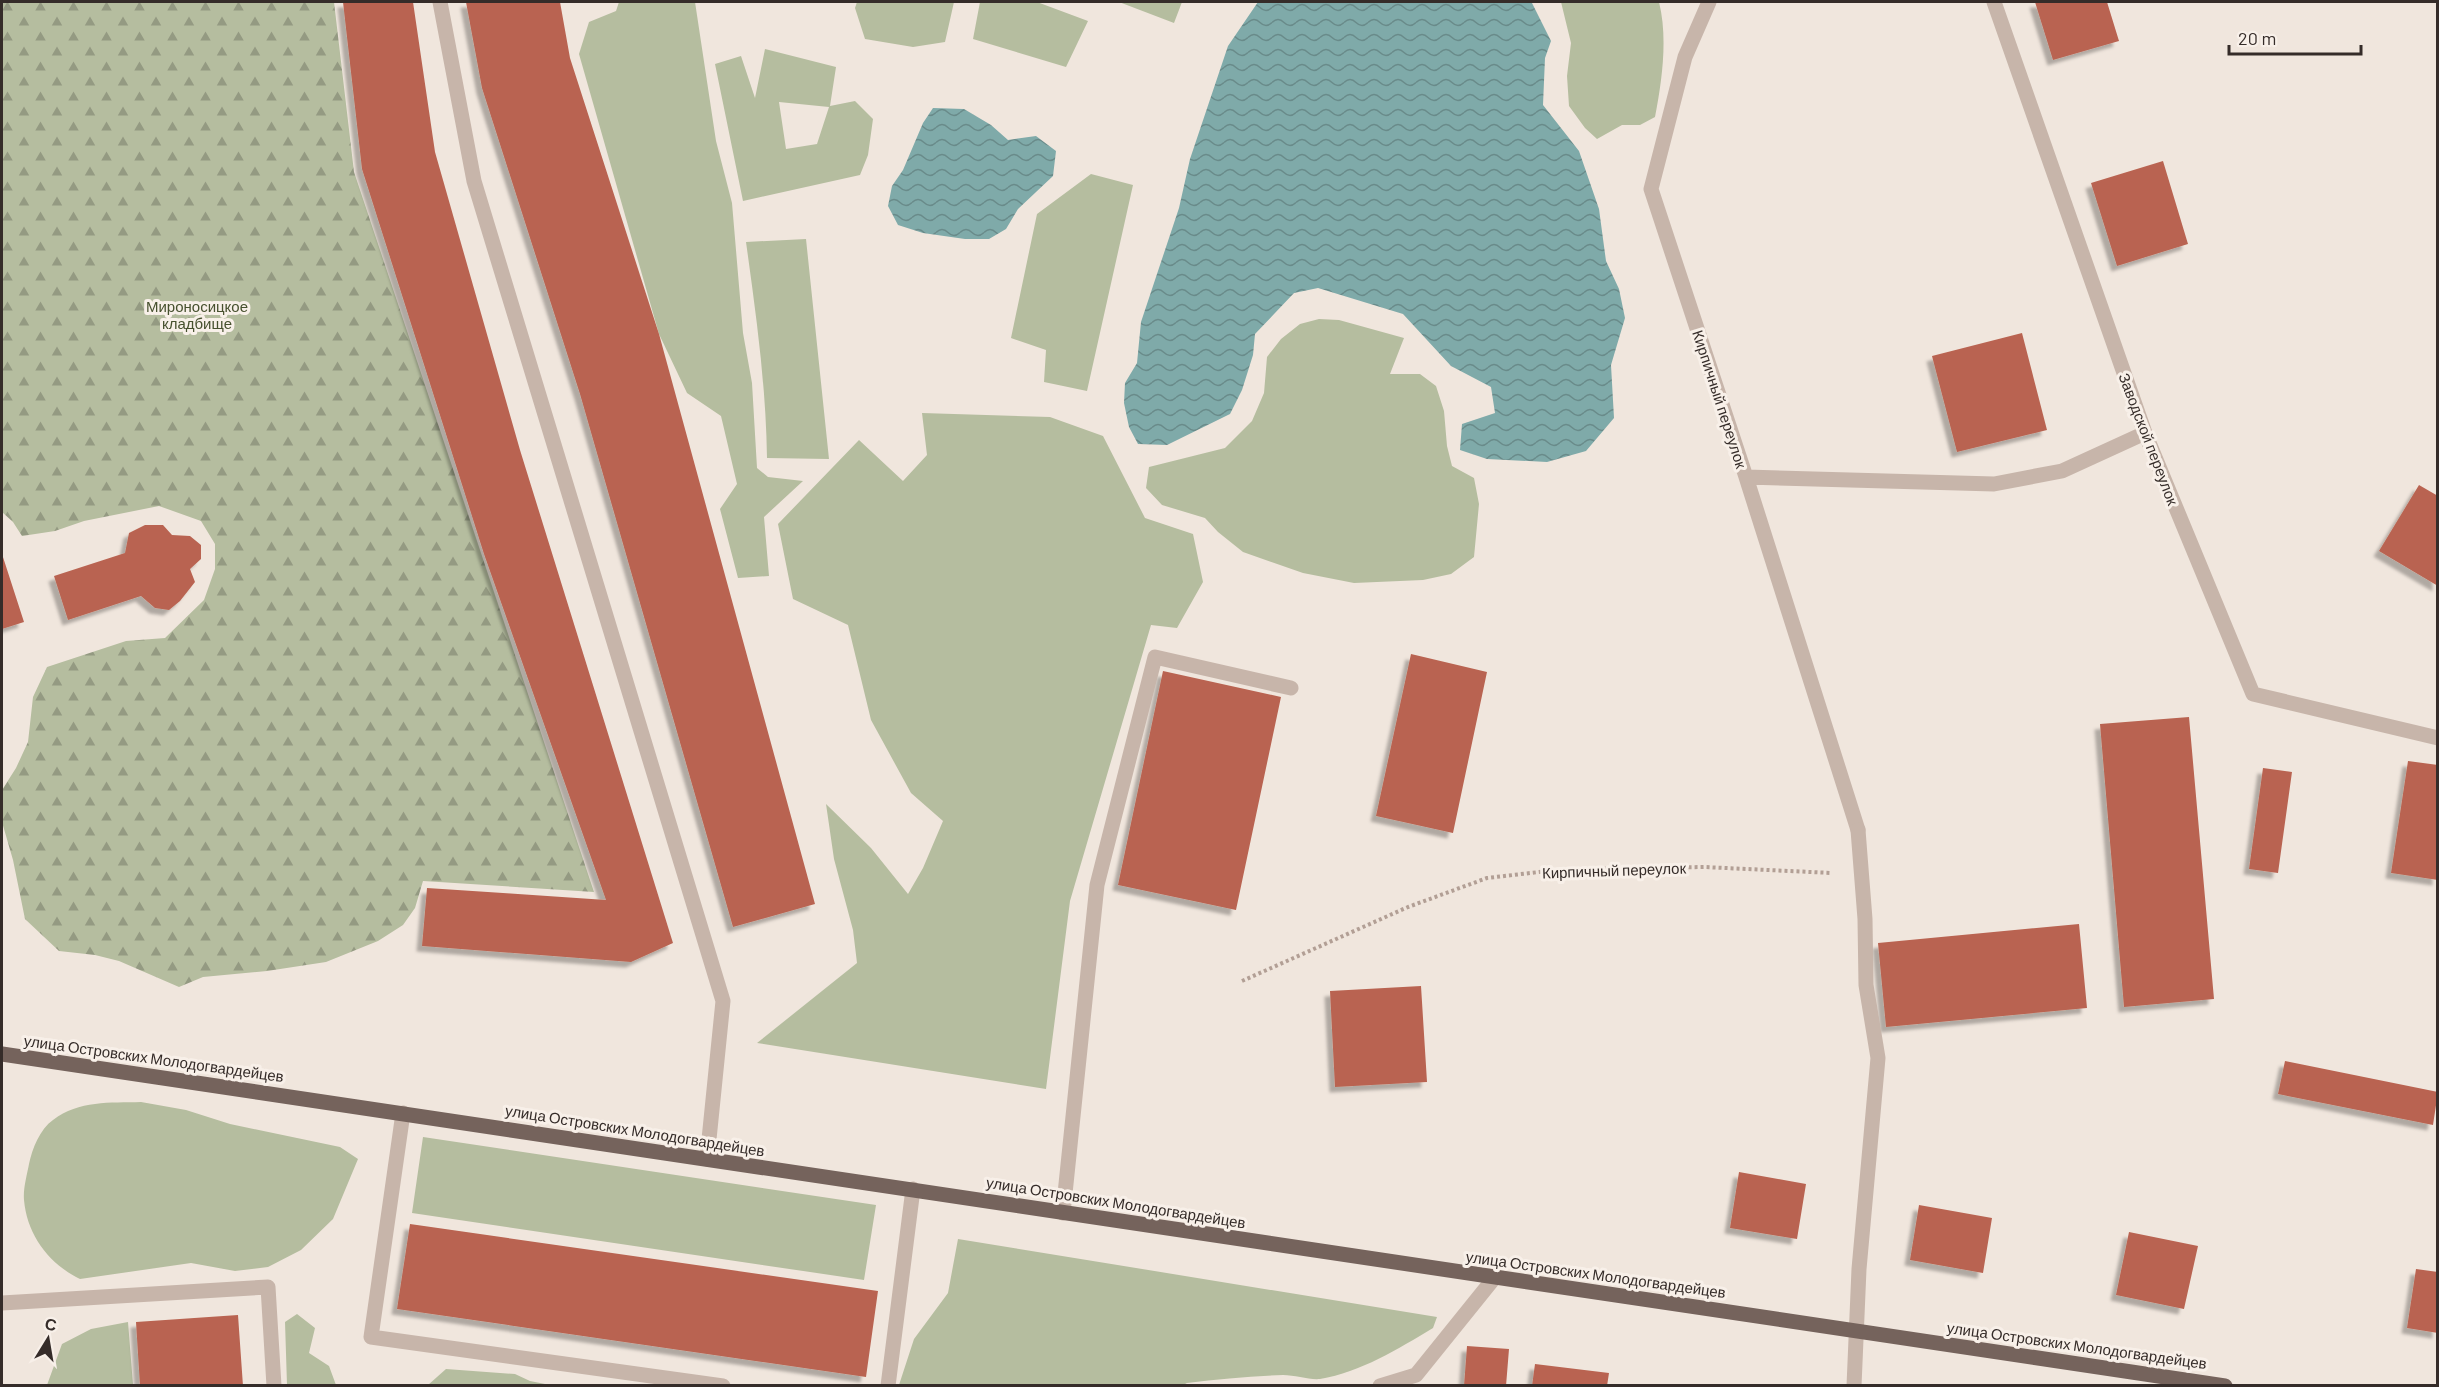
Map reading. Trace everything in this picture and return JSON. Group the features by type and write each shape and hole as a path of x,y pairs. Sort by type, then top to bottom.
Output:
{"main road":[{"name":"улица Островских Молодогвардейцев","path":"2,1054 2224,1386"}],"street":[{"path":"440,2 474,181 723,1001 707,1159"},
{"name":"Кирпичный переулок","path":"1709,2 1685,57 1651,189 1746,477 1994,484 2062,471 2145,433"},
{"name":"Заводской переулок","path":"1994,2 2145,433 2253,694 2438,738"},
{"path":"1746,477 1858,830 1866,985 1878,1058 1859,1269 1854,1386"},
{"path":"1064,1213 1097,885 1155,657 1291,688"},
{"path":"403,1113 371,1338 723,1386"},
{"path":"888,1386 913,1190"},
{"path":"1380,1386 1416,1375 1495,1277"},
{"path":"2,1303 268,1287 274,1386"}],"path":[{"name":"Кирпичный переулок","path":"1242,981 1408,907 1487,878 1565,869 1704,867 1862,875"}],"green space":[{"name":"Мироносицкое кладбище","path":"2,2 334,2 354,172 594,892 423,881 415,908 403,925 378,941 326,962 203,977 179,987 119,961 95,955 59,951 25,919 13,860 2,822 2,790 16,768 28,742 33,697 47,667 126,641 165,638 204,600 215,569 215,544 201,521 159,506 84,521 55,531 22,536 13,522 2,512"},
{"path":"619,2 695,2 716,141 732,203 743,333 752,383 757,468 768,477 803,481 764,517 769,576 738,578 720,509 737,484 721,416 687,393 659,334 579,54 589,22 616,11"},
{"path":"857,2 954,2 945,42 913,47 865,39 855,8"},
{"path":"980,2 1037,2 1088,21 1066,67 973,39"},
{"path":"1119,2 1182,2 1174,23"},
{"path":"1561,2 1659,2 1664,45 1655,117 1640,125 1622,125 1597,139 1585,128 1569,106 1567,76 1571,43"},
{"path":"765,49 836,67 830,106 855,101 873,119 868,155 860,175 743,201 715,64 741,56 755,98","holes":["779,102 829,107 817,144 786,149"]},
{"path":"1091,174 1133,185 1087,391 1044,382 1046,350 1011,338 1037,214"},
{"path":"806,239 829,459 767,458 763,377 746,242"},
{"path":"1319,319 1339,320 1404,338 1390,374 1420,374 1436,386 1444,411 1447,446 1452,466 1474,478 1479,504 1474,557 1451,574 1423,580 1354,583 1303,573 1243,552 1205,518 1162,505 1146,488 1149,467 1225,448 1252,421 1264,393 1267,357 1281,339 1300,324"},
{"path":"922,413 1050,417 1103,436 1145,518 1193,534 1203,582 1177,628 1151,625 1070,901 1046,1089 757,1043 857,963 853,930 834,859 826,804 871,848 908,894 923,868 943,821 911,793 871,720 848,625 793,599 778,524 859,440 903,481 927,455"},
{"path":"141,1102 186,1110 230,1124 340,1147 358,1159 333,1219 301,1250 268,1267 235,1271 191,1263 80,1279 69,1273 49,1257 35,1236 26,1213 25,1186 34,1146 48,1124 73,1109 95,1104"},
{"path":"423,1137 876,1205 864,1280 412,1213"},
{"path":"958,1239 1437,1317 1433,1328 1393,1352 1350,1371 1320,1379 1271,1375 1187,1383 1181,1386 899,1385 914,1339 948,1293"},
{"path":"297,1314 315,1328 309,1353 329,1366 336,1385 287,1385 285,1322"},
{"path":"128,1322 133,1385 47,1385 62,1344 91,1329"},
{"path":"446,1369 515,1374 530,1381 550,1385 428,1385"}],"water":[{"path":"1258,2 1532,3 1551,41 1545,58 1543,105 1579,151 1599,209 1606,261 1619,289 1625,318 1611,365 1614,418 1586,451 1547,462 1487,459 1460,450 1462,424 1495,413 1491,387 1451,366 1403,314 1318,288 1294,293 1255,334 1253,355 1242,390 1230,414 1167,445 1138,444 1129,427 1124,403 1125,383 1137,363 1141,322 1179,208 1190,159 1228,46"},
{"path":"933,108 964,109 991,125 1008,140 1036,136 1056,151 1053,176 1018,209 1006,229 989,239 965,239 923,233 898,225 888,206 892,186 903,170 923,123"}],"building":[{"path":"343,2 413,2 435,152 520,450 673,943 631,962 422,946 427,888 606,900 484,554 362,169"},
{"path":"466,2 560,2 570,58 659,334 815,904 733,927 580,394 482,88"},
{"path":"2035,2 2107,2 2119,41 2053,60"},
{"path":"2163,161 2188,244 2117,266 2091,183"},
{"path":"2022,333 2047,430 1957,452 1932,356"},
{"path":"2419,485 2438,496 2438,586 2379,551"},
{"path":"145,525 163,525 172,535 190,536 201,545 201,559 190,569 195,582 180,601 169,610 155,608 141,596 68,620 54,576 125,553 129,533"},
{"path":"2,554 24,622 2,629"},
{"path":"1411,654 1487,672 1453,833 1376,816"},
{"path":"1163,671 1281,697 1236,910 1118,885"},
{"path":"2189,717 2214,999 2124,1007 2100,724"},
{"path":"2408,761 2438,765 2438,880 2391,873"},
{"path":"2263,768 2292,772 2278,873 2249,869"},
{"path":"2079,924 2087,1008 1886,1027 1878,943"},
{"path":"1421,986 1427,1082 1335,1087 1330,991"},
{"path":"2285,1061 2438,1092 2433,1125 2278,1094"},
{"path":"1739,1172 1806,1184 1797,1239 1730,1228"},
{"path":"1919,1205 1992,1218 1983,1273 1910,1260"},
{"path":"410,1224 878,1291 866,1377 397,1309"},
{"path":"2129,1232 2198,1246 2184,1309 2116,1295"},
{"path":"2416,1269 2438,1272 2438,1333 2407,1328"},
{"path":"238,1315 243,1386 140,1386 136,1322"},
{"path":"1467,1346 1509,1349 1506,1386 1464,1386"},
{"path":"1535,1364 1609,1373 1607,1386 1532,1386"}]}
